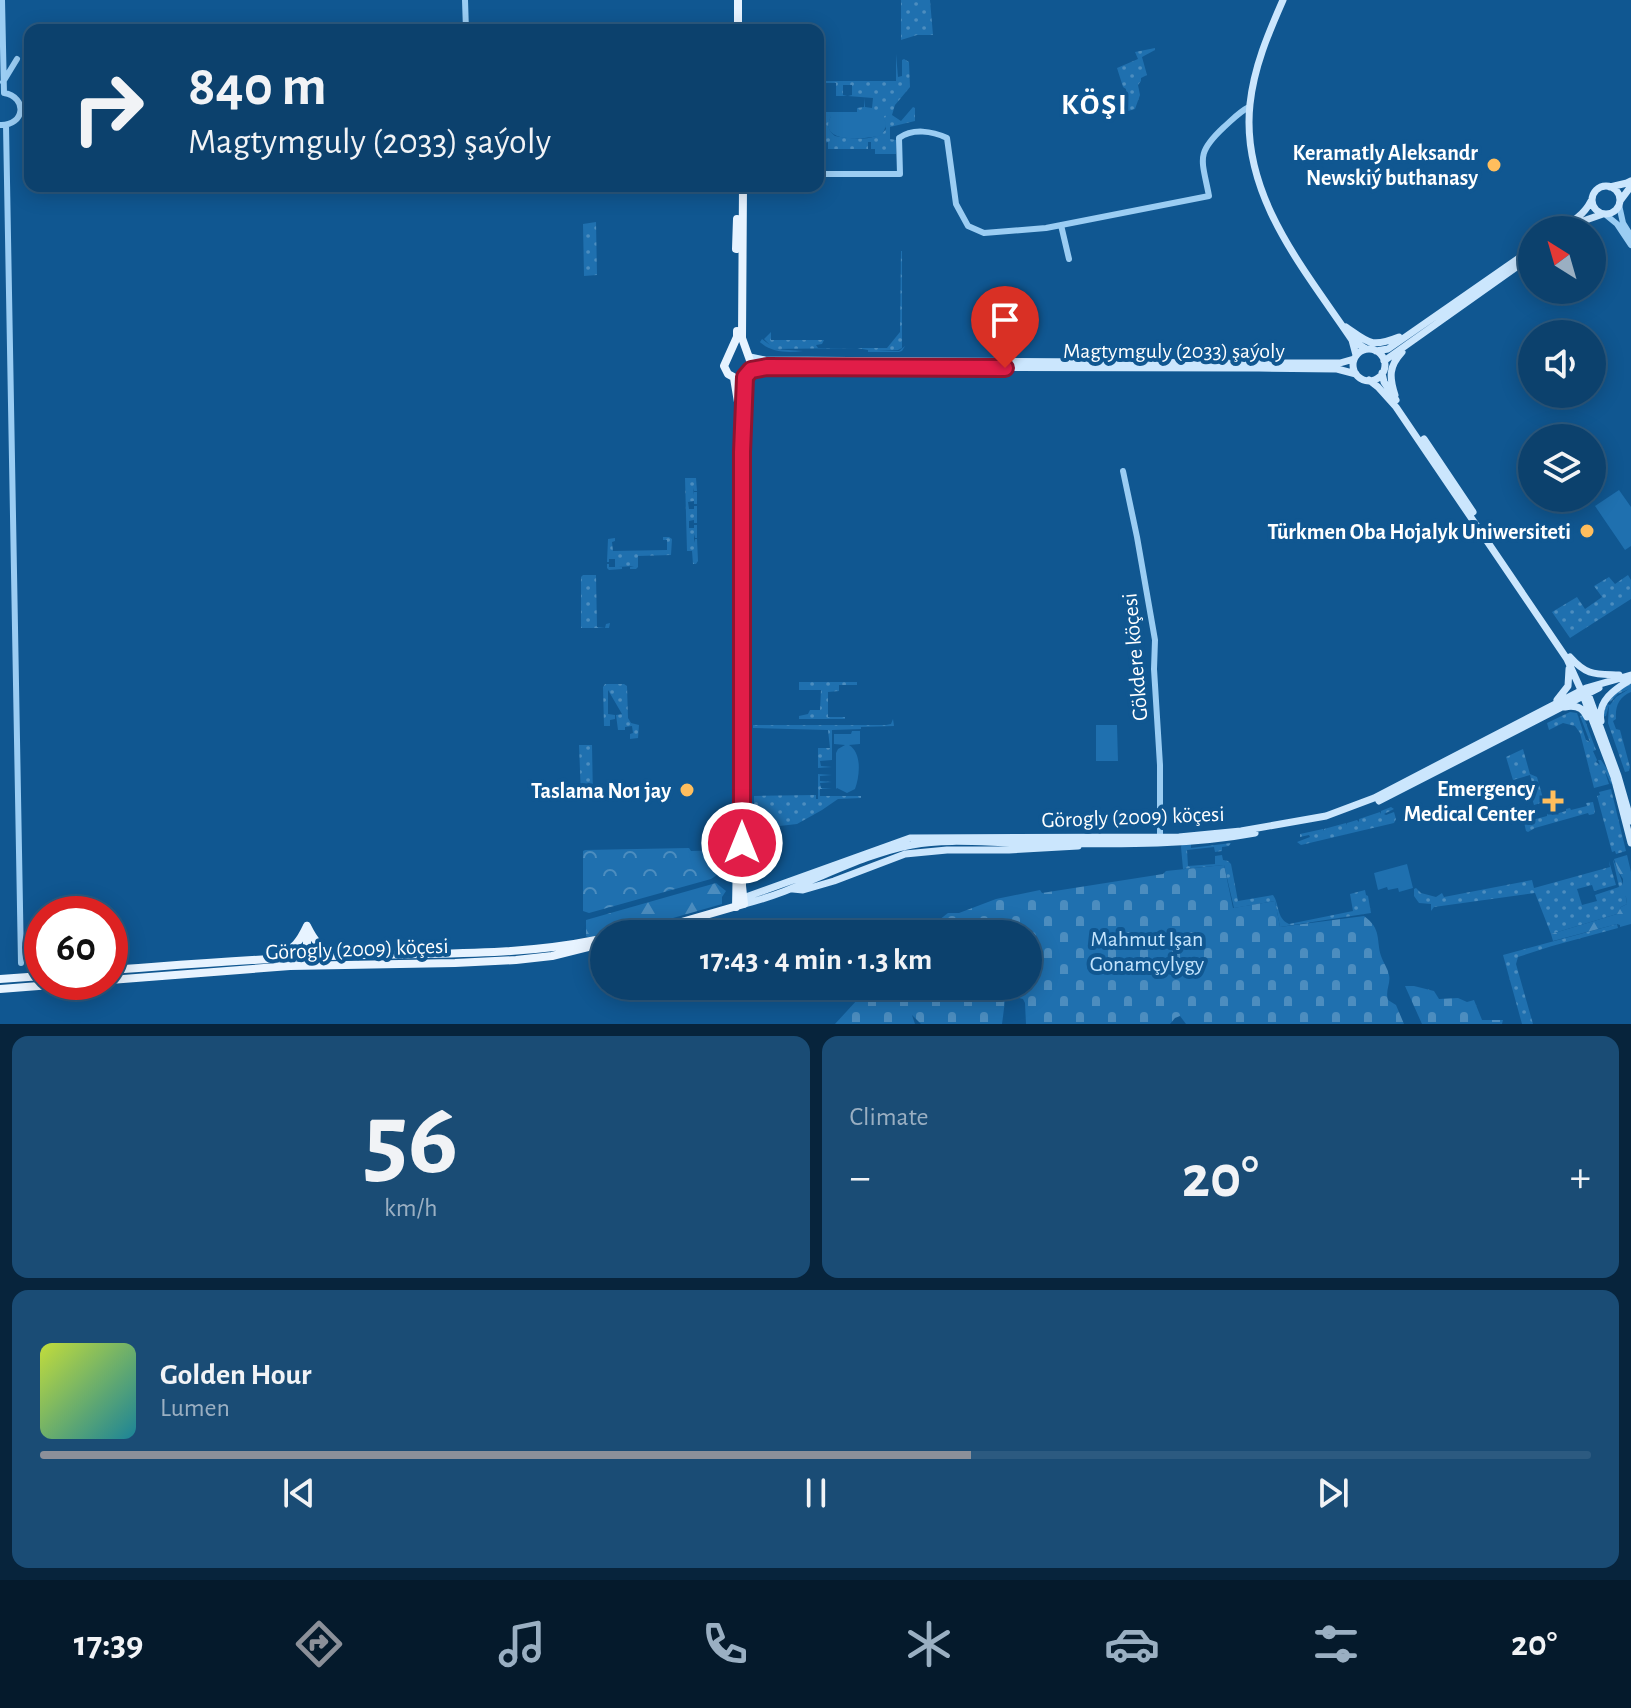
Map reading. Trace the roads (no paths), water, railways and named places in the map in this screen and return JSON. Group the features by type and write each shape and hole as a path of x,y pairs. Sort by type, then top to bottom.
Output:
{"main road":[{"path":"1283,0 1261,52 1249,107 1252,155 1267,206 1283,237 1352,340 1356,374 1378,387 1396,407 1568,658 1591,674 1630,677"},
{"path":"1578,216 1587,209 1593,193 1599,188 1631,184 1615,211 1598,216"},
{"path":"1610,187 1618,193 1620,203"},
{"path":"740,192 742,338 752,361 748,374 742,452 745,847 740,903"},
{"path":"740,192 737,337 724,366 734,378 738,395 737,843 740,903"},
{"path":"1591,199 1594,209 1604,214"},
{"path":"1384,361 1415,334 1518,259"},
{"path":"1352,340 1366,349 1388,349 1518,265"},
{"path":"741,292 749,282"},
{"path":"1343,325 1372,343 1415,334"},
{"path":"1399,405 1391,382 1391,367 1415,334"},
{"path":"1355,357 1366,349"},
{"path":"731,354 738,351 748,356"},
{"path":"1376,351 1384,361 1384,382 1437,457 1568,658 1599,732 1631,843"},
{"name":"Magtymguly (2033) şaýoly","path":"748,356 765,360 1259,363 1340,363 1355,357"},
{"name":"Magtymguly (2033) şaýoly","path":"748,374 767,367 1337,369 1356,374"},
{"path":"1369,380 1382,373"},
{"path":"734,378 748,374"},
{"path":"1550,710 1568,686 1568,658"},
{"path":"1630,677 1604,702 1599,732 1618,776 1631,821"},
{"name":"Görogly (2009) köçesi","path":"685,920 791,888 911,845 1087,843 1242,836 1321,821 1354,812 1392,795 1584,691 1630,677"},
{"path":"1550,710 1577,707 1585,712 1590,725 1599,732"},
{"name":"Görogly (2009) köçesi","path":"674,920 740,903 910,838 1160,839"},
{"path":"307,926 322,948 359,955"},
{"path":"253,959 291,950 307,926"},
{"path":"307,926 307,961"},
{"name":"Görogly (2009) köçesi","path":"128,978 359,955 534,950 590,943"},
{"name":"Görogly (2009) köçesi","path":"128,969 253,959 455,963 516,960 552,956 590,945"},
{"path":"0,979 24,977"},
{"path":"0,989 24,987"}],"street":[{"path":"2,0 2,94 11,94 16,98 20,109 16,120 3,125 21,963"},
{"path":"465,0 466,24"},
{"path":"3,82 17,59"},
{"path":"824,174 900,174 899,138 905,134 930,131 947,138 956,204 968,226 975,231 992,233 1061,225 1209,196 1204,149 1209,141 1249,107"},
{"path":"1620,203 1623,223 1631,236"},
{"path":"1604,214 1617,224 1631,245"},
{"path":"1061,225 1069,259"},
{"name":"Gökdere köçesi","path":"1123,471 1155,640 1160,839"}],"place":[{"name":"Keramatly Aleksandr Newskiý buthanasy","path":"1494,165"},
{"name":"Türkmen Oba Hojalyk Uniwersiteti","path":"1587,531"},
{"name":"Taslama No1 jay","path":"687,790"},
{"name":"Emergency Medical Center","path":"1553,801"}],"district":[{"name":"KÖŞI","path":"1095,104"}],"park label":[{"name":"Mahmut Işan Gonamçylygy","path":"1147,950"}]}
